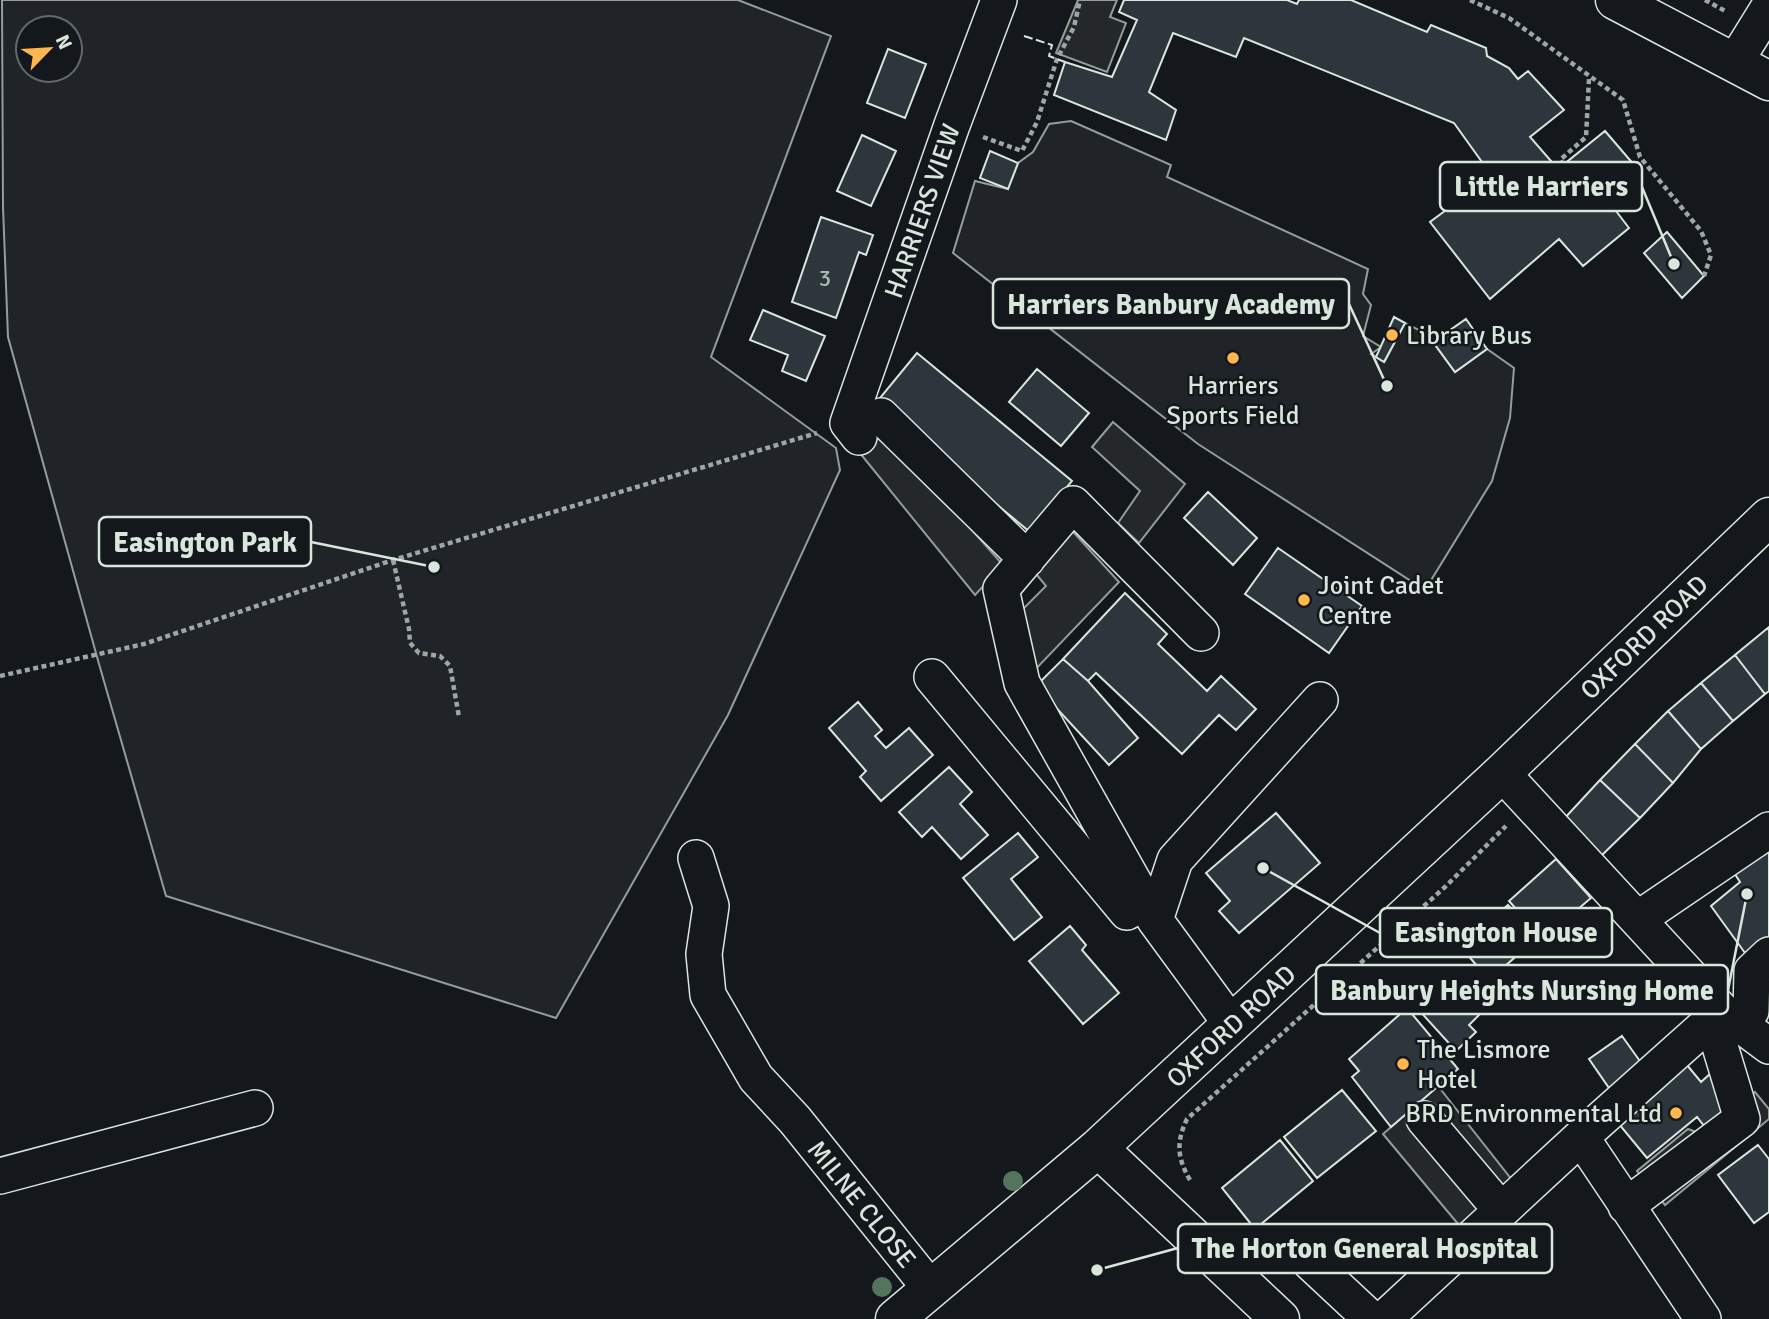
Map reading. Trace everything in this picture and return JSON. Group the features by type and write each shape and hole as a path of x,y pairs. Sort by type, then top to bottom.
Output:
{"main road":[{"path":"1615,0 1769,81"},
{"name":"OXFORD ROAD","path":"895,1319 1098,1149 1502,773 1769,517"},
{"path":"1098,1149 1280,1319"}],"street":[{"name":"HARRIERS VIEW","path":"863,426 952,125 999,0"},
{"path":"1735,62 1769,7"},
{"path":"863,426 1027,559"},
{"path":"1201,633 1073,504 1001,589 1022,683 1150,910 1232,1024"},
{"path":"932,677 1127,912 1150,910"},
{"path":"1150,910 1175,860 1320,700"},
{"path":"1502,773 1638,919 1769,1046"},
{"path":"1638,919 1769,830"},
{"name":"MILNE CLOSE","path":"696,858 711,906 704,954 708,995 756,1078 794,1120 930,1288"},
{"path":"1626,1206 1742,1119 1738,1014 1752,971 1769,955"},
{"path":"1384,1319 1577,1140 1738,1014"},
{"path":"0,1176 255,1108"},
{"path":"1424,1119 1501,1210"},
{"path":"1577,1140 1703,1319"},
{"path":"1577,1140 1687,1319"},
{"path":"1310,1262 1371,1319"}],"path":[{"path":"952,125 1022,151 1037,122 1056,59 1074,27 1080,0"},
{"path":"1470,0 1509,18 1623,100 1640,157 1701,231 1711,255 1704,276"},
{"path":"1563,165 1560,160 1586,137 1589,78"},
{"path":"0,676 144,644 393,560 863,426"},
{"path":"393,560 410,643 419,653 440,656 450,666 459,716"},
{"path":"1190,1180 1182,1167 1178,1136 1187,1119 1445,887 1530,803"}],"shaded area":[{"path":"2,0 738,0 831,36 711,357 836,448 840,470 728,715 556,1018 166,896 8,337 3,207"},
{"path":"1078,0 1117,0 1110,17 1126,23 1107,72 1056,53"},
{"name":"Harriers Sports Field","path":"1071,121 1171,165 1167,177 1368,269 1363,294 1371,305 1363,336 1381,347 1371,354 1385,361 1405,323 1427,334 1455,372 1487,349 1514,368 1510,418 1492,481 1425,590 1198,444 953,253 975,181 1008,189 1018,163 1033,152 1049,124"},
{"path":"869,414 1003,565 975,595 855,447"},
{"path":"1113,422 1185,484 1139,543 1118,523 1140,491 1092,447"},
{"path":"1064,522 1119,582 1032,673 1021,611 1046,586 1027,563"},
{"path":"1438,1086 1512,1180 1463,1230 1383,1134"},
{"path":"1755,1092 1769,1109 1769,1119 1665,1205 1637,1171 1688,1129 1704,1135"}],"building":[{"path":"1124,0 1287,0 1297,4 1299,0 1351,0 1427,32 1431,25 1486,48 1487,56 1509,68 1518,79 1528,71 1564,110 1530,137 1558,169 1605,131 1635,166 1603,194 1629,228 1583,266 1559,239 1490,299 1430,222 1492,176 1454,123 1244,38 1236,57 1173,33 1149,92 1176,110 1166,140 1054,95 1065,62 1112,77 1137,20 1119,12"},
{"path":"888,49 926,64 905,118 867,103"},
{"path":"862,135 896,151 871,206 837,191"},
{"path":"990,151 1018,163 1008,189 980,178"},
{"path":"821,217 873,235 866,255 859,252 836,318 792,302"},
{"path":"1667,232 1704,276 1682,298 1644,253"},
{"path":"763,310 825,336 806,381 782,371 788,355 750,340"},
{"name":"Library Bus","path":"1394,317 1405,323 1384,362 1376,357"},
{"path":"1466,319 1487,349 1455,372 1433,342"},
{"path":"917,353 1072,481 1030,532 875,404"},
{"path":"1037,369 1089,413 1061,446 1009,402"},
{"path":"1208,492 1257,538 1233,565 1184,518"},
{"name":"Joint Cadet Centre","path":"1278,548 1362,606 1329,653 1245,594"},
{"path":"1125,593 1167,634 1158,644 1207,691 1221,676 1256,709 1236,730 1219,715 1182,754 1096,673 1088,681 1063,659"},
{"path":"1769,627 1769,691 1765,694 1735,655"},
{"path":"1735,655 1765,694 1733,721 1701,683"},
{"path":"1063,659 1088,681 1138,738 1109,765 1036,686"},
{"path":"1701,683 1733,721 1701,749 1668,711"},
{"path":"858,702 882,730 875,736 886,748 909,728 933,755 881,801 860,777 866,771 829,728"},
{"path":"1668,711 1701,749 1673,783 1635,744"},
{"path":"1635,744 1673,783 1640,818 1600,780"},
{"path":"949,767 972,792 960,804 988,835 961,859 932,827 922,837 899,812"},
{"path":"1600,780 1640,818 1598,859 1562,821"},
{"path":"1276,813 1320,863 1239,933 1219,911 1230,901 1206,873"},
{"path":"1018,833 1038,857 1011,879 1042,917 1014,940 963,878"},
{"path":"1769,839 1769,937 1745,953 1711,906 1740,882 1731,868"},
{"path":"1556,859 1591,898 1543,939 1509,901"},
{"path":"1508,905 1537,938 1489,980 1460,946"},
{"path":"1070,926 1086,945 1082,950 1119,993 1083,1024 1029,961"},
{"path":"1465,976 1491,1003 1469,1025 1476,1032 1456,1051 1417,1008 1436,990 1443,997"},
{"name":"The Lismore Hotel","path":"1407,1008 1458,1069 1391,1127 1352,1077 1359,1071 1349,1059"},
{"path":"1622,1036 1642,1064 1609,1088 1589,1059"},
{"name":"BRD Environmental Ltd","path":"1687,1065 1701,1082 1711,1073 1727,1109 1705,1127 1697,1117 1647,1158 1618,1123"},
{"path":"1342,1090 1376,1131 1317,1178 1284,1137"},
{"path":"1280,1140 1313,1181 1255,1229 1222,1188"},
{"path":"1758,1145 1769,1159 1769,1212 1754,1223 1718,1175"}],"fence":[{"path":"1024,36 1052,45 1049,56 1065,62"}],"place":[{"name":"Little Harriers","path":"1674,264"},
{"name":"Library Bus","path":"1392,335"},
{"name":"Harriers Sports Field","path":"1233,358"},
{"name":"Harriers Banbury Academy","path":"1387,386"},
{"name":"Easington Park","path":"434,567"},
{"name":"Joint Cadet Centre","path":"1304,600"},
{"name":"Easington House","path":"1263,868"},
{"name":"Banbury Heights Nursing Home","path":"1747,894"},
{"name":"The Lismore Hotel","path":"1403,1064"},
{"name":"BRD Environmental Ltd","path":"1676,1113"},
{"name":"The Horton General Hospital","path":"1097,1270"}]}
